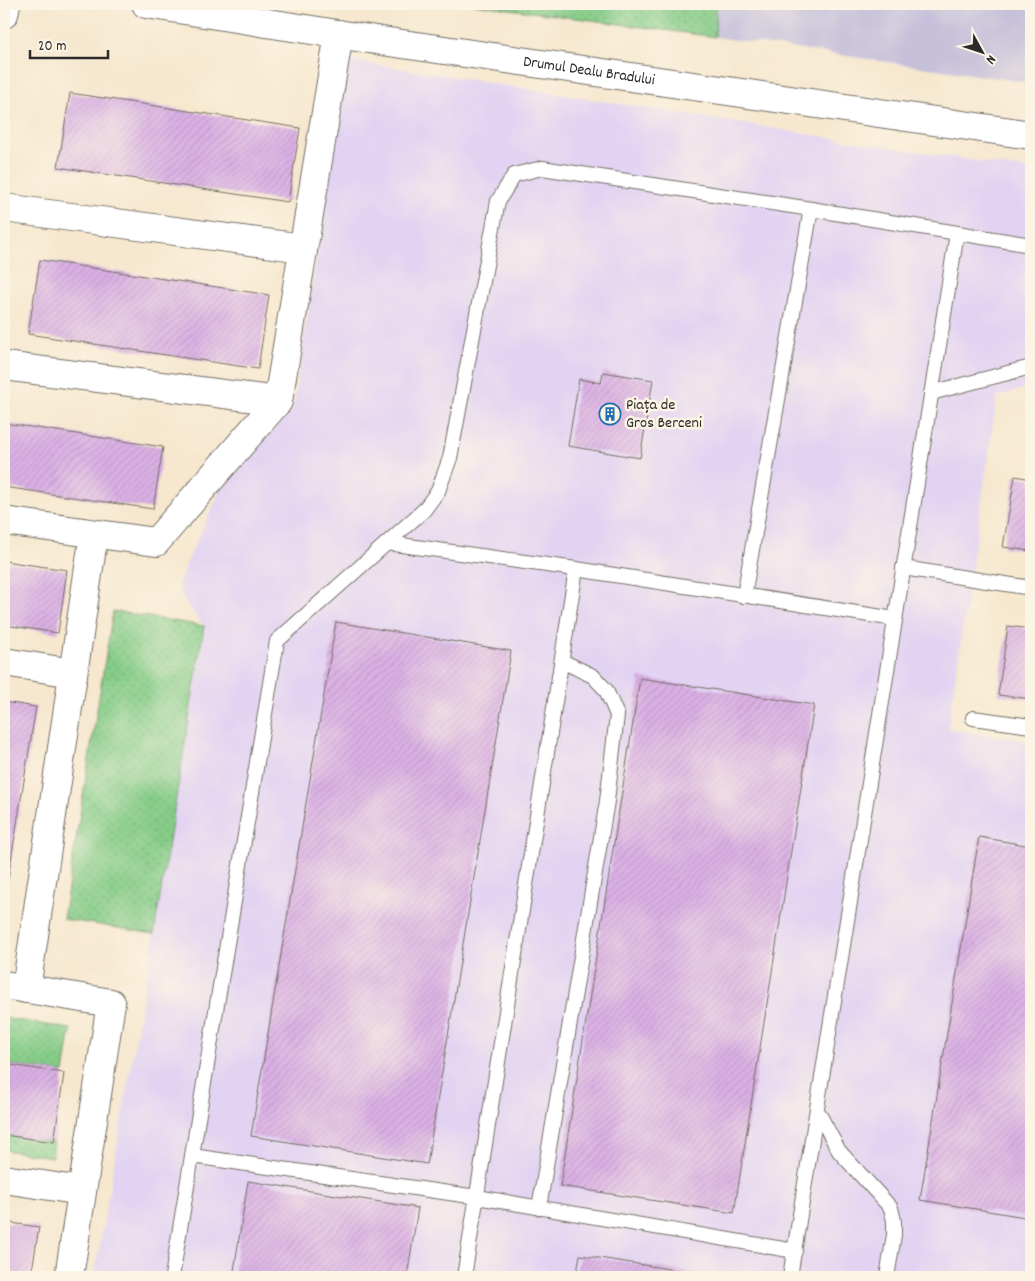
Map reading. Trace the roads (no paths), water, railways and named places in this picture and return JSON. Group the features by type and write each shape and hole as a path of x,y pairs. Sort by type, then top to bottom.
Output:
{"street":[{"path":"4,14 6,4"},
{"name":"Drumul Dealu Bradului","path":"146,4 1031,135"},
{"path":"4,521 156,542 278,400 339,34"},
{"path":"4,208 303,248"},
{"path":"4,366 278,400"},
{"path":"69,1277 111,1003 15,987 73,673 94,534"},
{"path":"4,662 73,673"},
{"path":"4,1179 82,1191"}],"lane":[{"path":"172,1277 277,641 424,510 438,491 450,458 498,200 514,175 542,168 1031,245"},
{"path":"744,596 811,209"},
{"path":"790,1277 957,233"},
{"path":"931,393 1031,367"},
{"path":"387,544 576,569 895,620"},
{"path":"903,568 1031,588"},
{"path":"464,1277 576,569"},
{"path":"539,1208 607,801 616,716 606,690 592,676 562,660"},
{"path":"973,718 1031,726"},
{"path":"817,1110 839,1151 891,1208 894,1221 894,1235 887,1277"},
{"path":"192,1156 477,1197 795,1251"}],"place":[{"name":"Piața de Gros Berceni","path":"610,414"}]}
